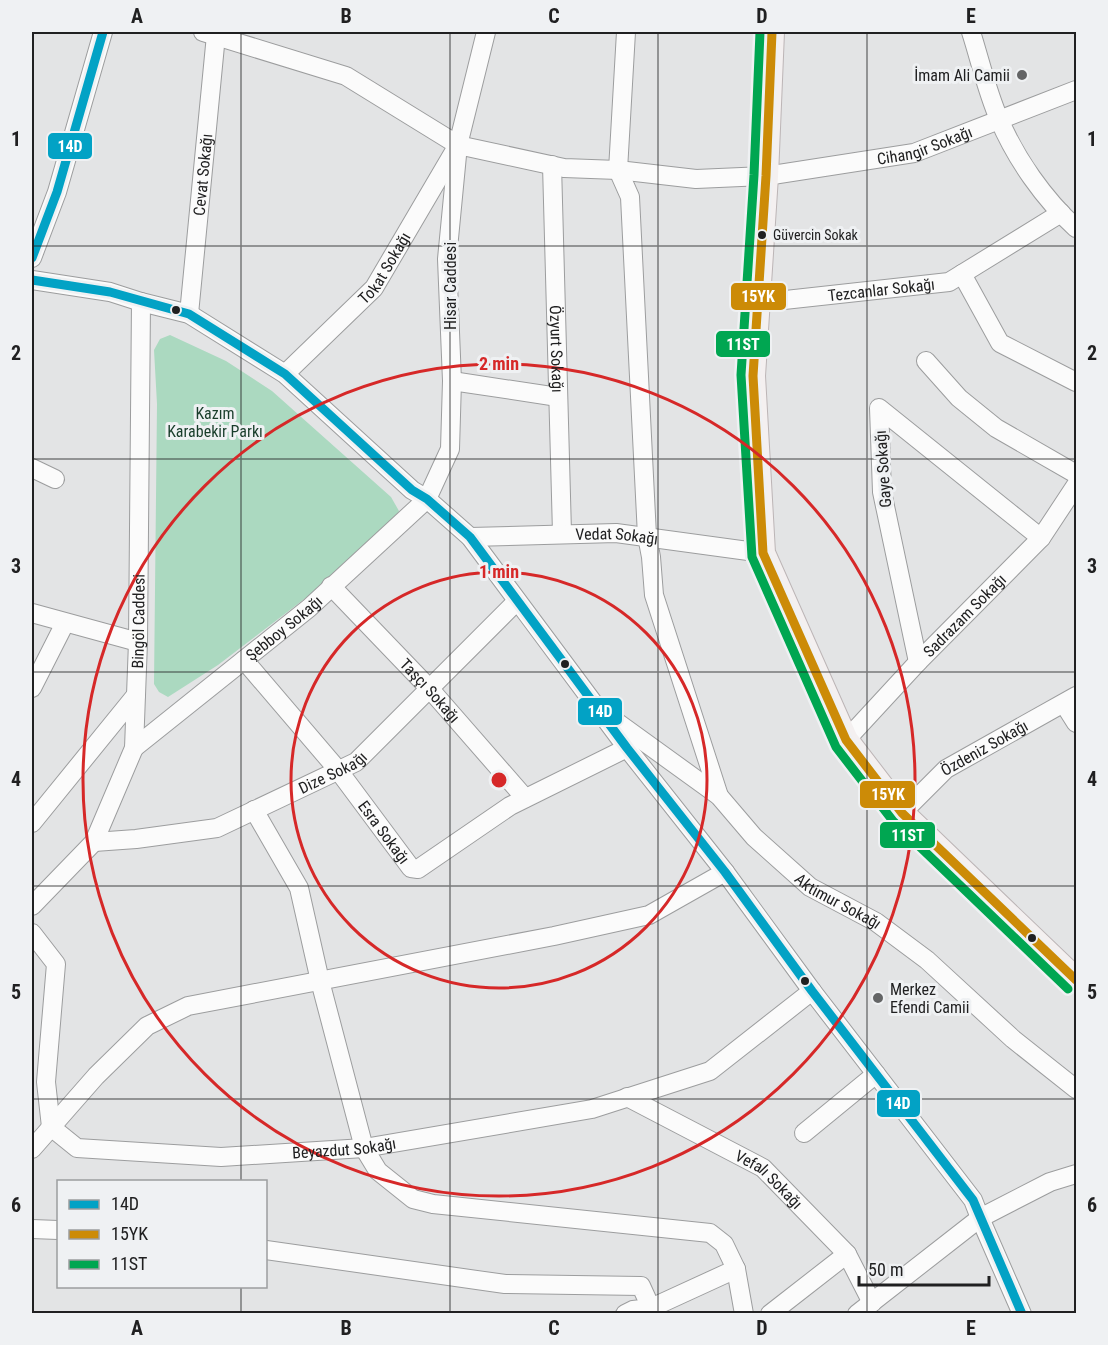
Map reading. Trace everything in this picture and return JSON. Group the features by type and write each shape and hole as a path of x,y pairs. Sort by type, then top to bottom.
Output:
{"main road":[{"path":"772,32 766,176 753,376 763,553 846,740 902,813 1077,980"}],"street":[{"path":"32,258 57,192 103,32"},
{"name":"Hisar Caddesi","path":"427,499 450,449 452,381 447,259 458,145 486,32"},
{"path":"626,32 618,170 630,197 647,536 654,595 719,796"},
{"path":"971,32 999,119 1022,162 1060,213 1077,228"},
{"name":"Cihangir Sokağı","path":"210,33 346,76 458,145 564,168 618,170 696,179 766,176 914,153 1077,90"},
{"name":"Cevat Sokağı","path":"189,314 210,33"},
{"name":"Tokat Sokağı","path":"285,374 374,288 458,145"},
{"name":"Özyurt Sokağı","path":"552,165 562,533"},
{"name":"Tezcanlar Sokağı","path":"758,303 949,282 1060,213"},
{"path":"962,274 1000,343 1077,382"},
{"path":"32,280 110,292 189,314 285,374 412,490 427,499 470,537 627,748 973,1200 1022,1314"},
{"name":"Bingöl Caddesi","path":"32,906 94,842 134,748 138,642 141,302"},
{"path":"926,361 959,398 996,428 1077,474"},
{"path":"452,381 558,397"},
{"name":"Gaye Sokağı","path":"918,662 882,492 879,408 1041,538"},
{"path":"32,468 55,479"},
{"name":"Sadrazam Sokağı","path":"846,740 918,662 1041,538 1077,485"},
{"name":"Şebboy Sokağı","path":"134,748 309,608 427,499"},
{"name":"Vedat Sokağı","path":"470,537 616,533 763,553"},
{"name":"Taşçı Sokağı","path":"331,586 429,688 525,798"},
{"name":"Dize Sokağı","path":"94,842 217,828 356,762 517,601"},
{"path":"32,614 138,642"},
{"path":"32,688 65,622"},
{"name":"Esra Sokağı","path":"244,660 338,770 411,868 418,869 510,806 627,748"},
{"path":"32,823 136,694"},
{"path":"1070,700 1077,723"},
{"name":"Özdeniz Sokağı","path":"902,813 946,769 1070,700"},
{"name":"Aktimur Sokağı","path":"601,711 719,796 754,837 810,887 876,922 927,960 1014,1039 1077,1089"},
{"path":"254,810 298,888 364,1148 378,1171 413,1199 433,1204 710,1233 724,1244 736,1269 744,1314"},
{"path":"32,1149 96,1076 147,1026 188,1006 554,936 650,915 724,873"},
{"path":"32,933 56,964 46,1082 51,1126"},
{"name":"Beyazdut Sokağı","path":"51,1126 77,1148 222,1157 364,1148 592,1109 710,1071 812,991"},
{"path":"804,1133 876,1074"},
{"name":"Vefalı Sokağı","path":"627,1097 763,1168 847,1254 865,1308"},
{"path":"865,1308 980,1218 1050,1182 1077,1174"},
{"path":"32,1229 57,1230"},
{"path":"267,1250 505,1284 641,1286 650,1311"},
{"path":"770,1314 847,1254"},
{"path":"625,1314 633,1310 650,1311 736,1269"}],"green space":[{"name":"Kazım Karabekir Parkı","path":"170,335 226,361 272,391 391,497 399,511 398,516 333,577 218,665 168,697 159,692 154,684 157,404 154,350 160,339"}],"transit line":[{"name":"14D","path":"32,258 57,192 103,32"},
{"name":"11ST","path":"760,32 754,175 741,375 752,557 836,747 893,821 1068,989"},
{"name":"15YK","path":"772,32 766,176 753,376 763,553 846,740 902,813 1076,980"},
{"name":"14D","path":"32,280 110,292 189,314 285,374 412,490 427,499 470,537 627,748 725,872 812,991 973,1200 1022,1314"}],"place":[{"name":"İmam Ali Camii","path":"1022,75"},
{"name":"Güvercin Sokak","path":"762,235"},
{"name":"Merkez Efendi Camii","path":"878,998"}]}
